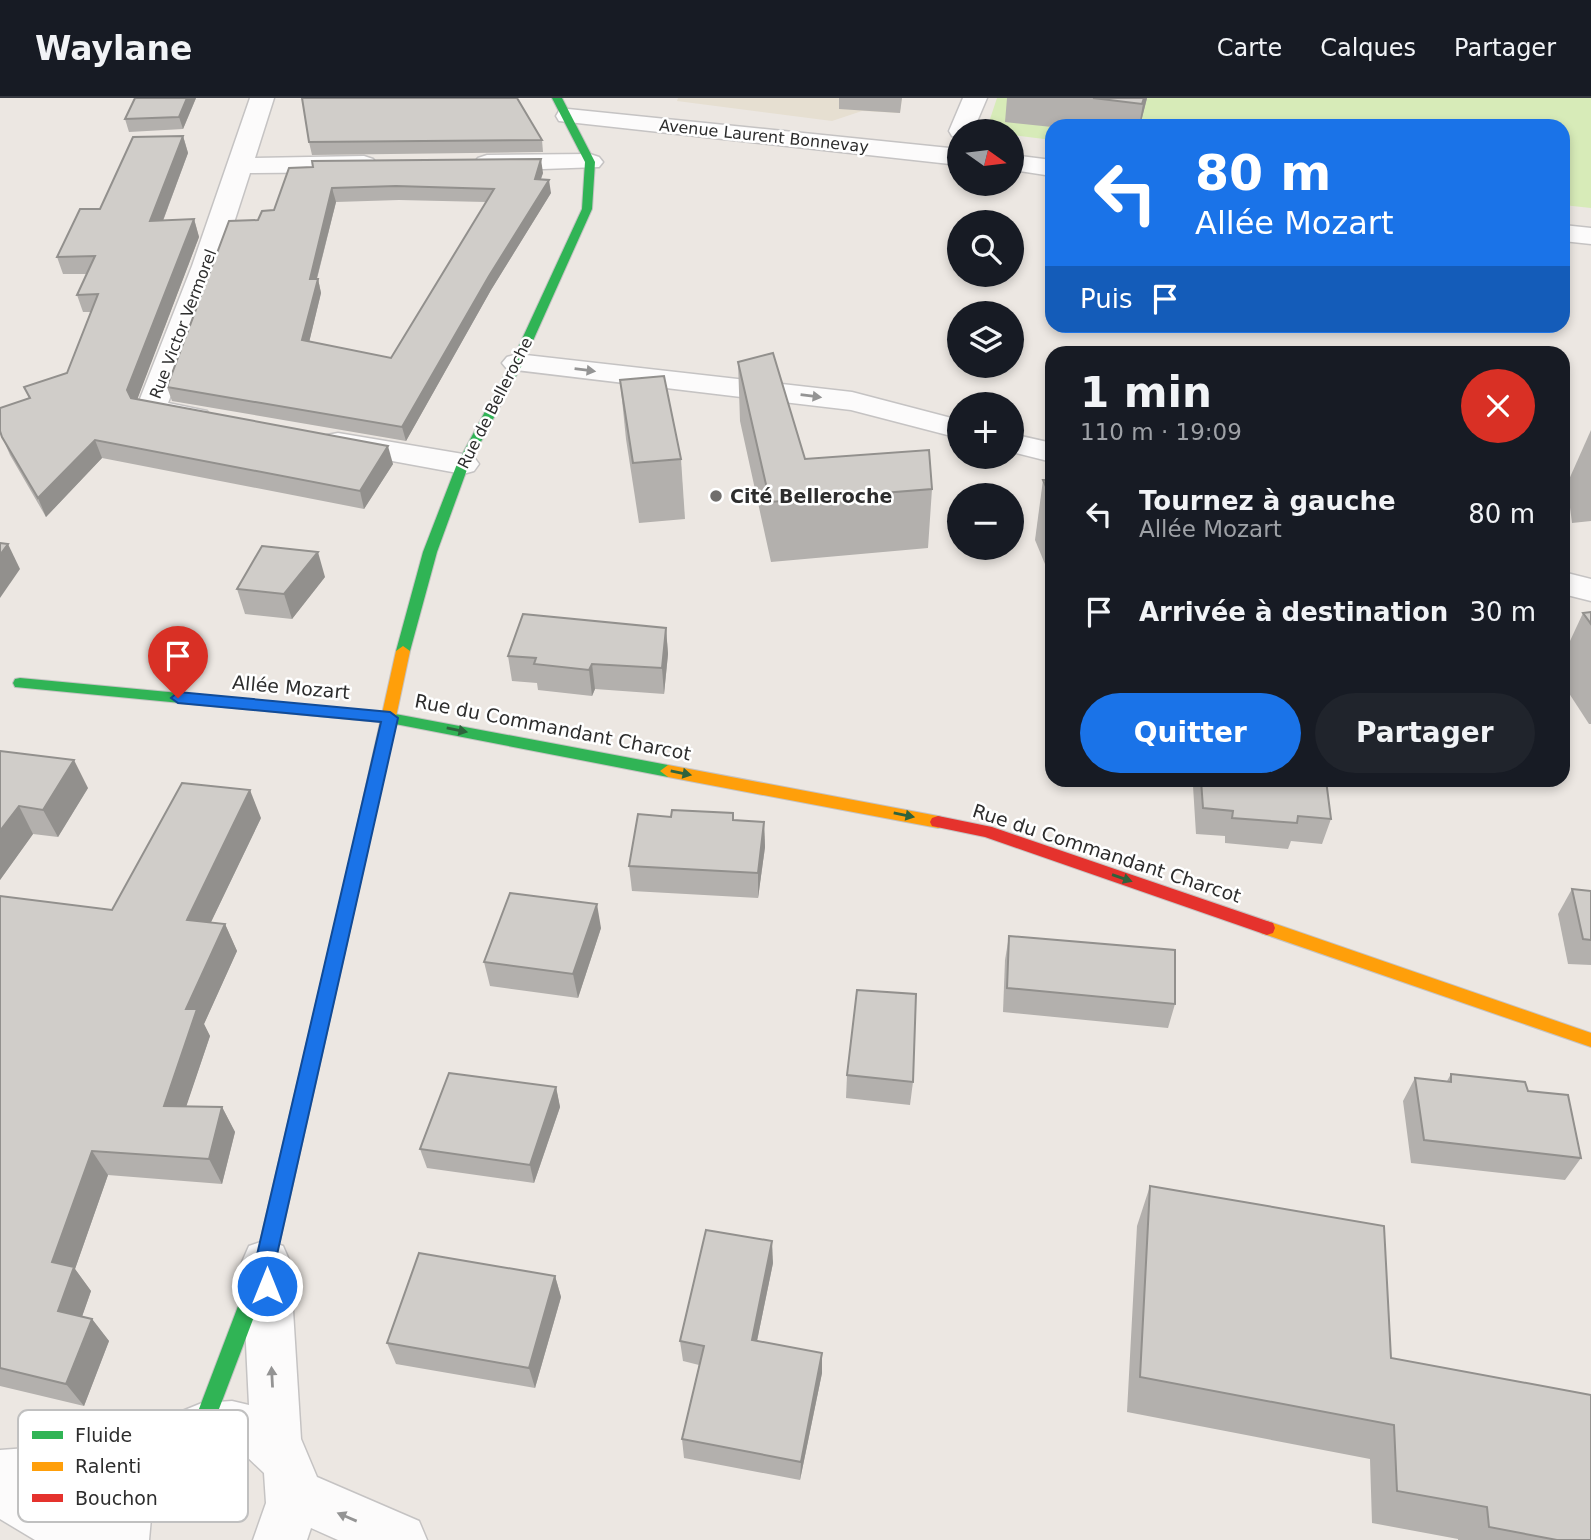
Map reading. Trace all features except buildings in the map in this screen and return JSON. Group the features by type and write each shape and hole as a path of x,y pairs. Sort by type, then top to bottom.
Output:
{"street":[{"name":"Rue Victor Vermorel","path":"219,421 151,409 240,166 262,98"},
{"path":"967,119 975,98"},
{"name":"Avenue Laurent Bonnevay","path":"563,107 947,144"},
{"name":"Rue de Belleroche","path":"209,1410 266,1259 390,718 405,639 430,552 463,464 517,363 587,209 590,162 563,107"},
{"path":"469,163 590,162"},
{"path":"240,166 388,164"},
{"path":"1024,165 1045,168"},
{"path":"1570,234 1591,236"},
{"path":"517,363 852,401 947,426"},
{"path":"313,438 463,464"},
{"path":"1024,446 1045,451"},
{"path":"1570,585 1591,590"},
{"name":"Allée Mozart","path":"20,683 390,718"},
{"name":"Rue du Commandant Charcot","path":"390,718 986,831 1591,1040"},
{"path":"266,1259 276,1445"},
{"path":"248,1429 276,1445 290,1467 287,1517 400,1540"},
{"path":"0,1476 18,1475"},
{"path":"0,1489 18,1500"},
{"path":"55,1522 85,1540"},
{"path":"122,1522 122,1540"}],"shaded area":[{"path":"678,98 902,98 900,113 862,111 832,121 677,101"}],"green space":[{"path":"997,98 1591,98 1591,208 1570,206 1570,119 1045,119 1045,139 1024,136 1024,119 990,119"}],"traffic: fast":[{"path":"403,651 430,552 463,464 517,363 587,209 590,162 557,98"},
{"path":"20,683 390,718 668,771"},
{"path":"209,1410 266,1259 358,858"}],"traffic: slow":[{"path":"358,858 403,651"},
{"path":"668,771 938,822"},
{"path":"1267,928 1591,1040"}],"traffic: jam":[{"path":"938,822 986,831 1267,928"}],"place":[{"name":"Cité Belleroche","path":"716,496"}],"route":[{"path":"178,698 390,718 266,1259 267,1286"}]}
